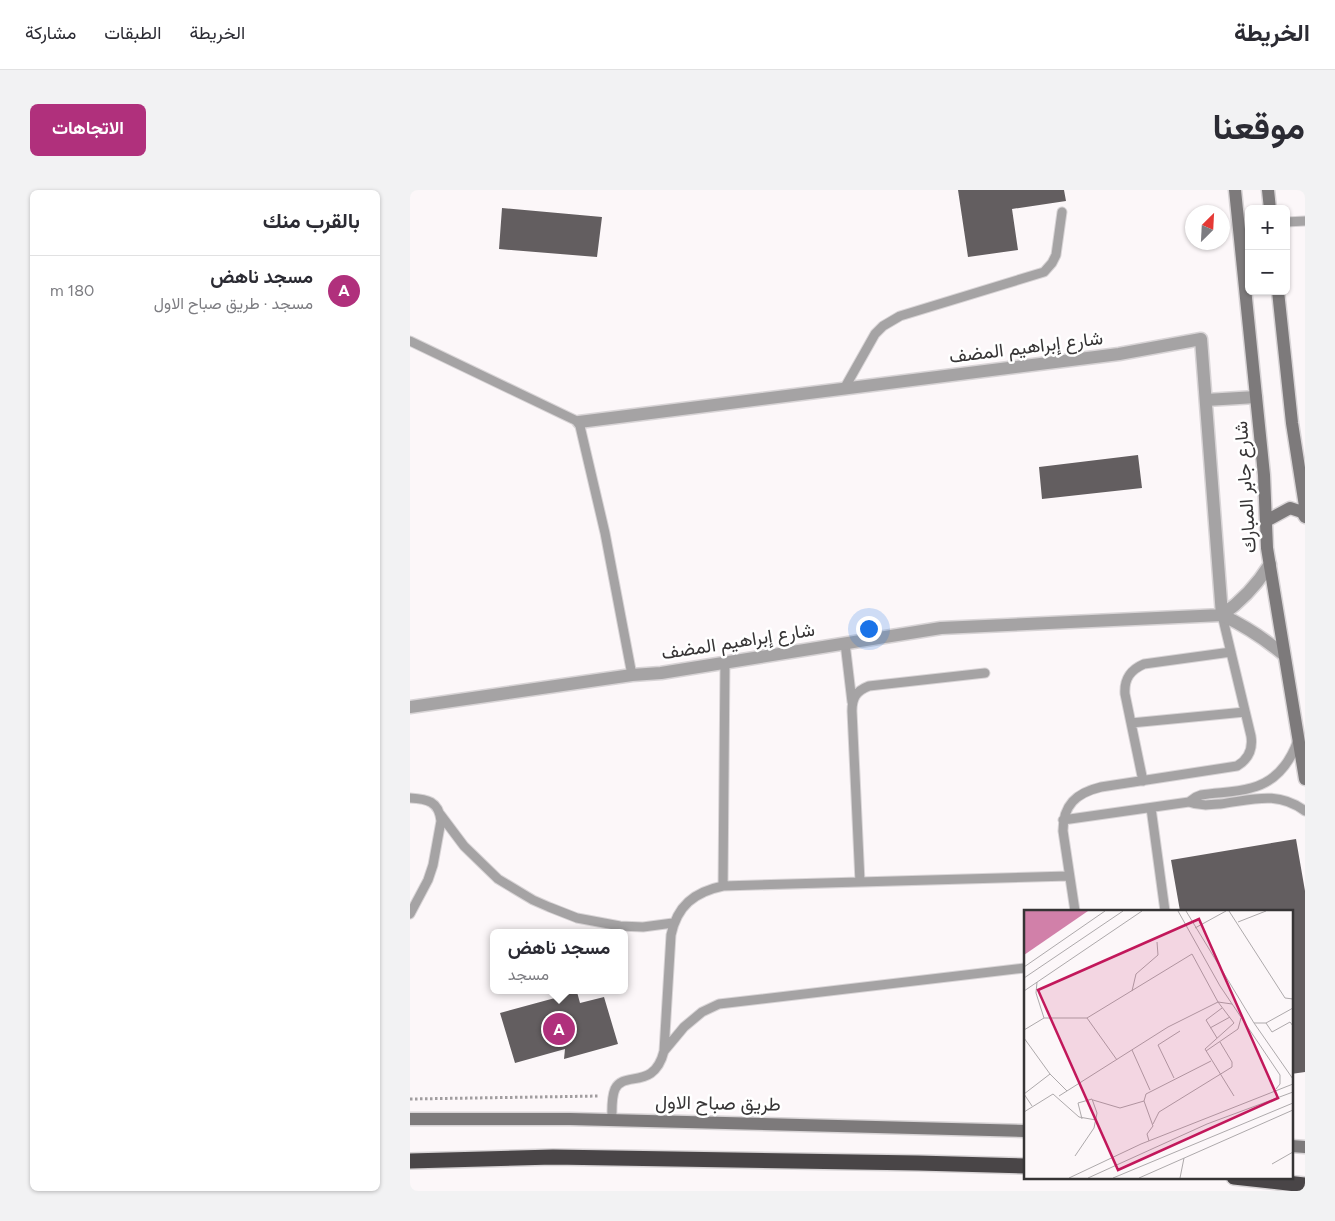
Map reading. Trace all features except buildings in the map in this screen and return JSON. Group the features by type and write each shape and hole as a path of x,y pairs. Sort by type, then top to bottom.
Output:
{"highway":[{"path":"410,1161 553,1157 898,1162 1024,1166"},
{"path":"1243,1178 1305,1185"}],"main road":[{"name":"شارع جابر المبارك","path":"1235,190 1264,474 1267,548 1305,779"},
{"path":"1268,190 1270,205"},
{"path":"1278,295 1292,423 1305,506"},
{"path":"1266,521 1290,508 1302,512 1305,517"},
{"name":"طريق صباح الاول","path":"410,1118 570,1119 1024,1131"},
{"path":"1292,1146 1305,1147"}],"street":[{"name":"شارع إبراهيم المضف","path":"410,707 632,675 661,673 941,628 1222,615 1201,339 1118,354 579,422"},
{"path":"1206,400 1256,397"},
{"path":"1270,564 1245,598 1222,615 1249,629 1284,656"}],"lane":[{"path":"844,389 875,334 883,326 900,316 1044,272 1052,263 1056,254 1062,212"},
{"path":"1290,222 1305,220"},
{"path":"410,341 579,422 605,532 632,675"},
{"path":"1075,910 1063,820 1066,811 1080,794 1090,789 1231,767 1243,763 1250,754 1252,742 1222,615"},
{"path":"845,643 852,702 860,882"},
{"path":"1143,781 1125,688 1128,675 1144,664 1231,652"},
{"path":"723,886 725,662"},
{"path":"852,702 861,689 869,686 985,673"},
{"path":"1131,723 1245,712"},
{"path":"1189,802 1201,795 1250,789 1261,785 1281,771 1288,762 1298,740"},
{"path":"410,798 426,800 432,803 464,846 483,865 498,879 533,900 577,918 620,926 643,927 673,922"},
{"path":"1063,820 1189,802 1204,806 1263,798 1274,798 1290,802 1305,811"},
{"path":"1151,808 1165,910"},
{"path":"410,913 422,894 433,865 441,821 440,814"},
{"path":"612,1121 613,1096 617,1086 622,1082 642,1078 650,1074 658,1067 662,1060 673,922 688,902 699,894 723,886 1069,876"},
{"path":"664,1050 684,1027 702,1012 719,1004 1024,968"}],"path":[{"path":"410,1098 613,1096"}],"place":[{"name":"مسجد ناهض","path":"559,1029"}]}
